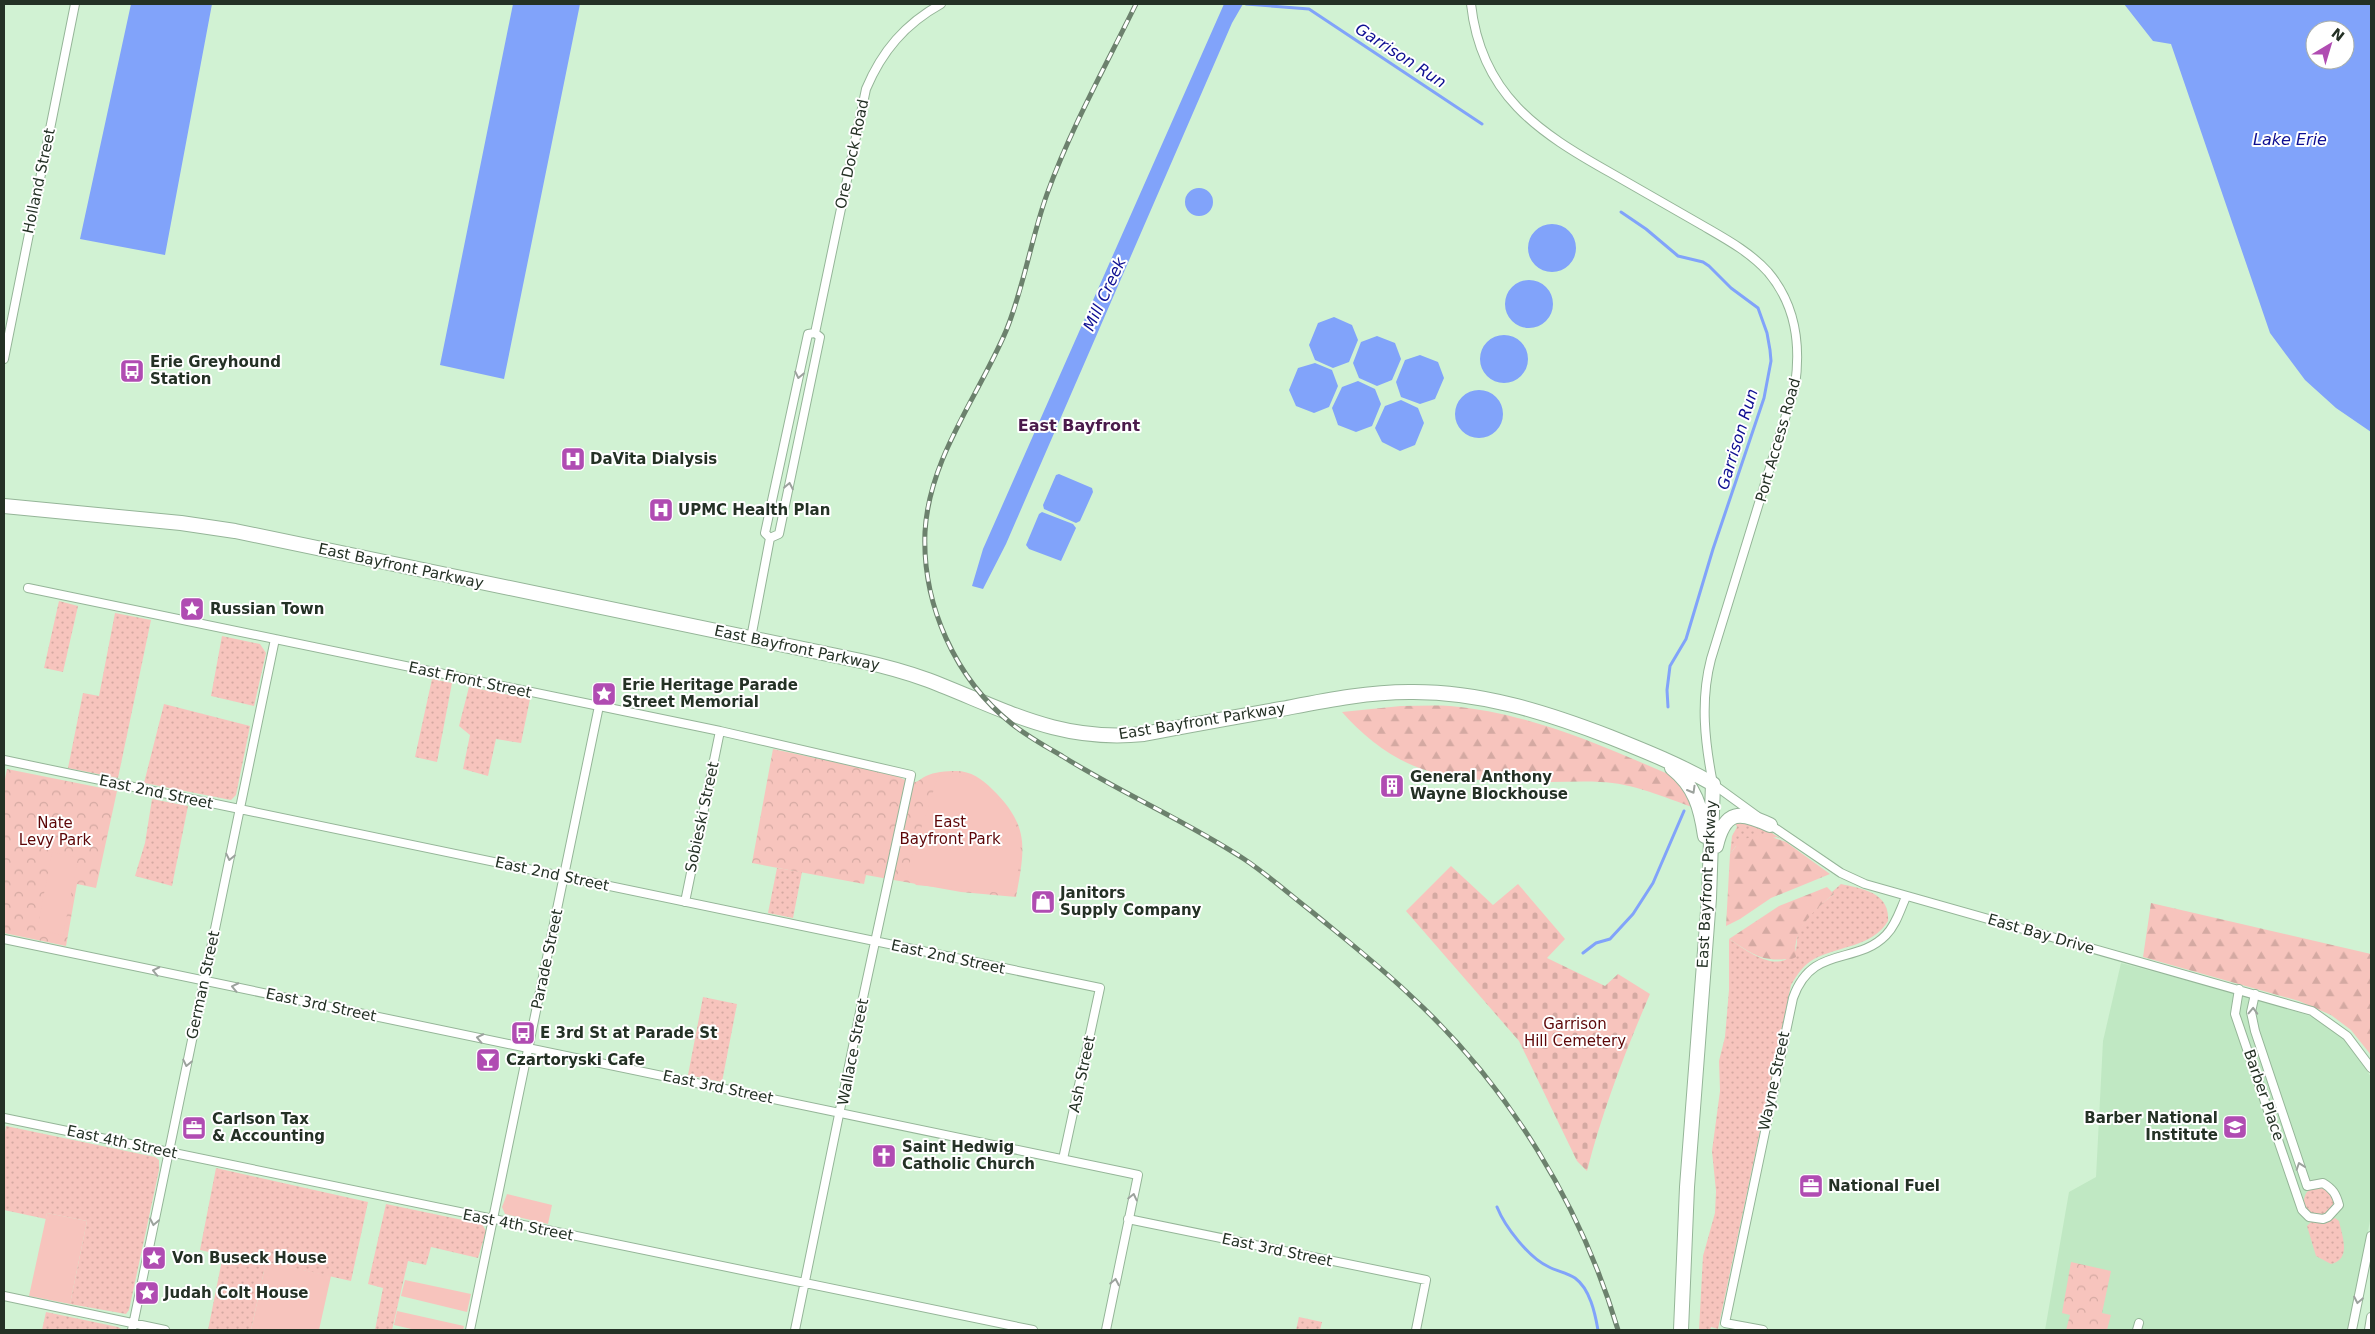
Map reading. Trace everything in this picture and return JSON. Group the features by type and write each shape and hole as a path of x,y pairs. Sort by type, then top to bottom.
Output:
{"highway":[{"name":"East Bayfront Parkway","path":"4,506 181,523 235,531 750,638 901,671 1022,719 1080,734 1121,736 1144,734 1350,697 1408,692 1437,692 1470,696 1532,709 1658,756 1713,784 1710,873 1687,1187 1681,1330"},
{"path":"1658,756 1680,774 1694,792 1704,825 1710,873"},
{"path":"1710,873 1721,829 1730,818 1745,814 1770,825"}],"street":[{"name":"Holland Street","path":"4,359 75,4"},
{"name":"Ore Dock Road","path":"815,333 849,163 866,89 882,56 900,34 941,4"},
{"name":"Port Access Road","path":"1471,4 1476,32 1489,67 1502,89 1526,118 1557,142 1749,255 1767,272 1779,287 1796,326 1798,365 1792,400 1706,677 1704,700 1713,784"},
{"name":"Ore Dock Road","path":"815,333 820,337 779,534 770,538 765,532 778,469 808,334 815,333"},
{"name":"Ore Dock Road","path":"750,638 770,538"},
{"name":"East Front Street","path":"28,588 720,731 911,775"},
{"name":"German Street","path":"133,1327 275,639"},
{"name":"Parade Street","path":"470,1330 599,706"},
{"name":"Sobieski Street","path":"685,902 720,731"},
{"name":"East 2nd Street","path":"4,760 1100,988"},
{"name":"Wallace Street","path":"795,1330 911,775"},
{"name":"East Bay Drive","path":"1713,784 1849,878 1906,897 2306,1009 2326,1019 2350,1040 2371,1068"},
{"name":"Wayne Street","path":"1762,1330 1724,1323 1766,1116 1788,1017 1797,986 1804,976 1816,966 1830,959 1866,948 1882,939 1893,927 1906,897"},
{"name":"East 3rd Street","path":"4,939 1138,1175 1128,1219 1426,1280 1416,1330"},
{"name":"Ash Street","path":"1063,1159 1100,988"},
{"name":"Barber Place","path":"2239,989 2235,1014 2299,1201 2305,1214 2318,1220 2328,1217 2339,1205 2335,1192 2323,1183 2307,1186 2255,1031 2251,1012 2255,994"},
{"name":"East 4th Street","path":"4,1118 1033,1330"},
{"path":"2299,1201 2307,1186"},
{"path":"1106,1330 1128,1219"},
{"path":"2352,1330 2371,1236"},
{"path":"4,1296 133,1327 165,1330"},
{"path":"2369,1330 2371,1317"}],"shaded area":[{"name":"Barber National Institute","path":"2121,963 2254,998 2316,1018 2344,1038 2371,1077 2371,1216 2348,1330 2045,1330 2069,1192 2096,1177 2103,1041"}],"green space":[{"path":"59,601 78,606 63,672 44,668"},
{"path":"115,613 151,620 118,778 68,768 83,693 99,696"},
{"path":"222,636 260,644 266,653 254,706 211,696"},
{"path":"432,679 452,683 437,762 415,757"},
{"path":"469,687 530,699 521,743 496,739 488,776 463,769 470,735 459,726"},
{"path":"164,704 250,726 236,795 231,800 144,783"},
{"path":"1401,706 1450,706 1480,710 1537,723 1566,732 1675,777 1682,783 1695,808 1648,791 1612,783 1468,779 1422,769 1411,765 1379,746 1359,730 1342,712"},
{"name":"East Bayfront Park","path":"773,749 895,775 910,782 916,782 929,775 944,772 961,771 976,776 988,785 1004,802 1019,827 1022,838 1022,851 1016,897 961,892 866,875 864,884 752,863"},
{"name":"Nate Levy Park","path":"7,769 117,791 96,888 77,884 66,946 4,933 4,784"},
{"path":"957,772 988,790 1006,808 1012,818 1017,829 1021,847 1013,894 916,885 906,874 938,777 941,773"},
{"path":"152,799 188,806 172,886 135,876 145,843"},
{"path":"1742,821 1764,828 1786,842 1777,837 1736,846 1730,854 1732,836 1737,827 1735,823"},
{"path":"1763,834 1786,842 1830,874 1771,898 1726,926 1730,854 1741,840"},
{"path":"52,852 78,858 63,935 37,930"},
{"name":"Garrison Hill Cemetery","path":"1451,866 1493,905 1518,884 1565,939 1547,958 1605,986 1618,974 1650,994 1615,1081 1587,1171 1577,1161 1519,1041 1406,911"},
{"path":"777,868 802,872 793,918 768,913"},
{"path":"1841,884 1867,891 1880,898 1885,904 1888,921 1881,930 1864,941 1810,961 1791,985 1718,1329 1711,1327 1710,1330 1699,1330 1703,1256 1715,1213 1716,1191 1712,1151 1720,1091 1719,1061 1725,1037 1729,990 1729,939 1761,958 1779,962 1787,959 1795,951 1798,934 1805,922 1818,907 1834,894 1832,892"},
{"path":"1827,887 1834,894 1812,913 1801,929 1795,947 1796,957 1788,961 1786,959 1769,959 1749,952 1729,939 1779,906"},
{"path":"2151,903 2371,954 2371,1055 2351,1030 2331,1015 2299,1001 2143,957"},
{"path":"703,997 737,1004 722,1082 688,1075"},
{"path":"6,1126 155,1157 159,1160 159,1170 129,1310 126,1314 70,1304 87,1221 47,1213 46,1219 4,1210 4,1138"},
{"path":"216,1168 368,1202 351,1281 266,1262 251,1330 208,1330 223,1255 200,1250"},
{"path":"2319,1186 2330,1190 2334,1201 2330,1212 2319,1216 2308,1212 2304,1201 2308,1190"},
{"path":"507,1194 552,1205 548,1224 505,1214 502,1207"},
{"path":"386,1204 482,1224 486,1231 478,1258 431,1247 426,1265 408,1261 392,1330 375,1330 383,1288 368,1284"},
{"path":"47,1213 87,1221 70,1304 29,1296"},
{"path":"2335,1218 2339,1221 2344,1252 2342,1257 2331,1264 2316,1256 2307,1226 2311,1222 2323,1223"},
{"path":"266,1262 331,1276 319,1330 251,1330"},
{"path":"2071,1262 2111,1271 2102,1313 2111,1315 2107,1330 2066,1330 2070,1315 2062,1313"},
{"path":"405,1280 471,1294 467,1312 401,1296"},
{"path":"397,1311 464,1326 463,1330 416,1330 394,1325"},
{"path":"46,1312 118,1327 123,1330 42,1330"},
{"path":"1299,1317 1322,1322 1320,1330 1296,1330"}],"water":[{"path":"131,4 212,4 165,255 80,239"},
{"path":"513,4 580,4 504,379 440,365"},
{"name":"Mill Creek","path":"1224,4 1243,4 1232,23 1006,544 983,589 972,586 983,549"},
{"name":"Lake Erie","path":"2124,4 2371,4 2371,432 2336,408 2305,380 2270,333 2171,44 2153,41"},
{"path":"1199,188 1209,192 1213,202 1209,212 1199,216 1189,212 1185,202 1189,192"},
{"path":"1547,224 1557,224 1566,228 1572,234 1576,248 1572,262 1566,268 1557,272 1547,272 1538,268 1532,262 1528,253 1528,243 1532,234 1538,228"},
{"path":"1524,280 1534,280 1546,287 1553,299 1553,309 1546,321 1534,328 1524,328 1516,324 1509,317 1505,309 1505,299 1509,291 1516,284"},
{"path":"1334,317 1352,325 1358,340 1349,362 1333,368 1315,360 1309,345 1318,323"},
{"path":"1499,335 1509,335 1518,339 1524,345 1527,350 1527,368 1518,379 1509,383 1499,383 1490,379 1484,373 1480,364 1480,354 1484,345 1490,339"},
{"path":"1377,336 1395,343 1401,359 1392,380 1377,386 1359,378 1353,363 1361,342"},
{"path":"1420,355 1438,362 1444,378 1435,399 1420,404 1401,397 1396,382 1405,360"},
{"path":"1315,363 1332,370 1338,386 1329,407 1314,413 1296,406 1289,390 1298,368"},
{"path":"1358,381 1375,389 1381,404 1372,426 1356,432 1338,425 1332,408 1342,387"},
{"path":"1474,390 1484,390 1493,394 1499,400 1502,405 1502,423 1493,434 1484,438 1474,438 1465,434 1459,428 1455,419 1455,409 1459,400 1465,394"},
{"path":"1401,400 1418,408 1424,423 1415,445 1400,451 1382,442 1375,428 1385,406"},
{"path":"1059,474 1092,488 1093,492 1080,521 1076,523 1044,509 1043,505 1056,475"},
{"path":"1042,512 1073,524 1076,528 1061,561 1029,549 1026,545 1039,514"}],"waterway":[{"name":"Garrison Run","path":"1246,4 1309,9 1482,124"},
{"name":"Garrison Run","path":"1621,212 1646,229 1678,256 1703,262 1709,266 1731,288 1758,308 1767,333 1770,350 1771,361 1764,398 1713,549 1686,639 1670,666 1667,690 1668,707"},
{"name":"Garrison Run","path":"1583,953 1596,943 1610,939 1633,914 1653,883 1684,811"},
{"name":"Garrison Run","path":"1497,1207 1512,1232 1534,1257 1541,1263 1572,1276 1580,1283 1591,1302 1598,1330"}],"railway":[{"path":"1136,4 1056,169 1041,211 1018,297 1006,331 995,356 956,428 935,479 928,505 925,532 929,586 936,613 946,638 974,685 992,706 1012,724 1036,741 1222,845 1253,865 1376,964 1448,1033 1480,1070 1538,1150 1584,1238 1603,1283 1618,1330"}],"place":[{"name":"Erie Greyhound Station","path":"132,371"},
{"name":"DaVita Dialysis","path":"573,459"},
{"name":"UPMC Health Plan","path":"661,510"},
{"name":"Russian Town","path":"192,609"},
{"name":"Erie Heritage Parade Street Memorial","path":"604,694"},
{"name":"General Anthony Wayne Blockhouse","path":"1392,786"},
{"name":"Janitors Supply Company","path":"1043,902"},
{"name":"E 3rd St at Parade St","path":"523,1033"},
{"name":"Czartoryski Cafe","path":"488,1060"},
{"name":"Barber National Institute","path":"2235,1127"},
{"name":"Carlson Tax & Accounting","path":"194,1128"},
{"name":"Saint Hedwig Catholic Church","path":"884,1156"},
{"name":"National Fuel","path":"1811,1186"},
{"name":"Von Buseck House","path":"154,1258"},
{"name":"Judah Colt House","path":"147,1293"}],"district":[{"name":"East Bayfront","path":"1079,425"}]}
